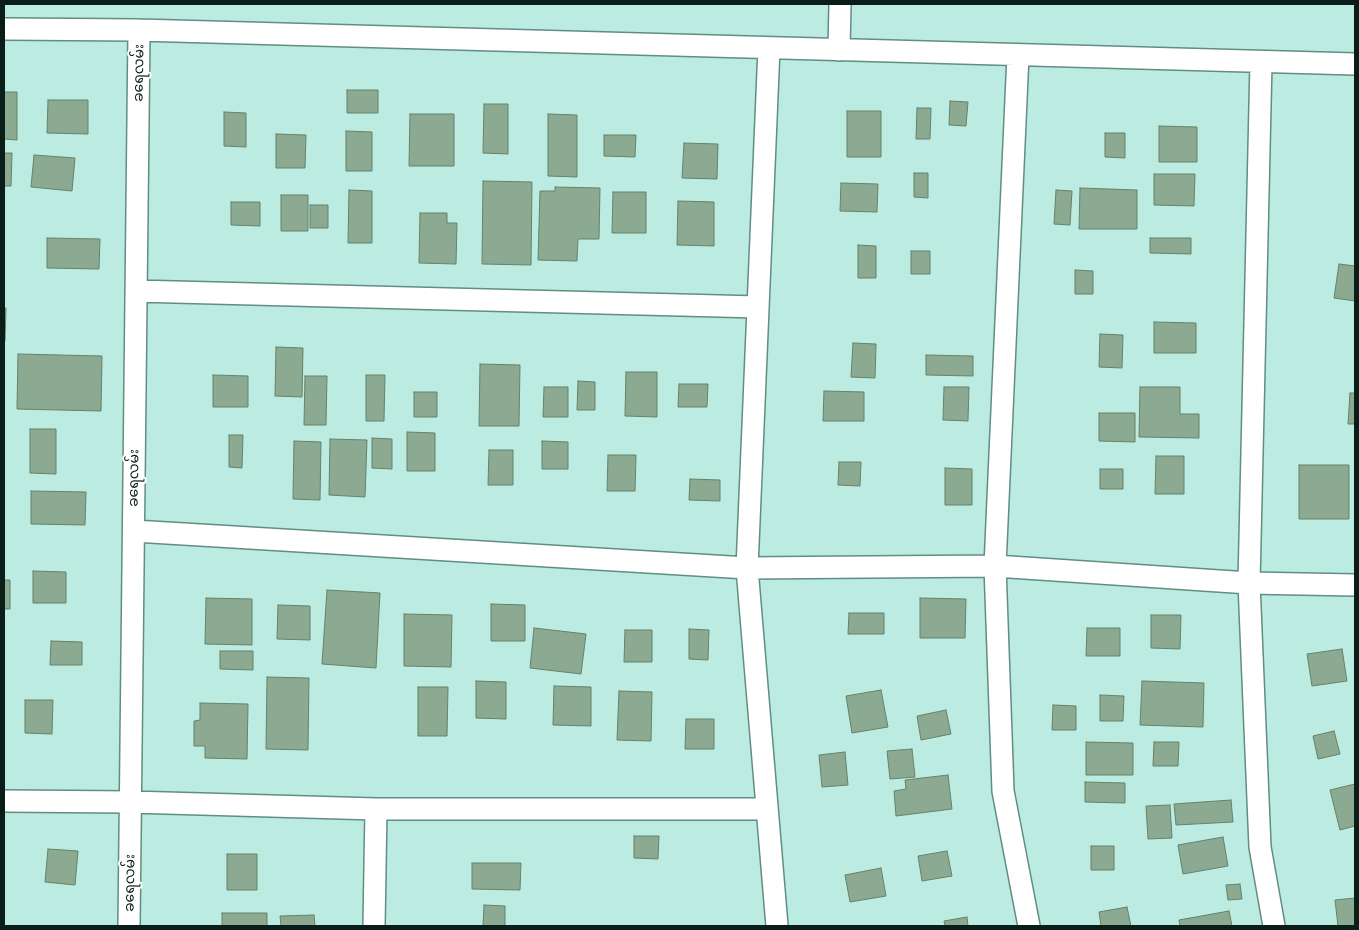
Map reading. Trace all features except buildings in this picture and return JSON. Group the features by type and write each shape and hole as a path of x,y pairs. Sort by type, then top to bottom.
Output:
{"street":[{"path":"839,50 840,4"},
{"path":"4,29 139,30 1355,64"},
{"name":"ခရေလမ်း","path":"129,926 139,30"},
{"path":"769,48 747,568 777,926"},
{"path":"1018,55 995,566 1003,791 1029,926"},
{"path":"1261,62 1249,583 1260,847 1274,926"},
{"path":"136,292 758,307"},
{"path":"134,530 747,568 995,566 1249,583 1355,585"},
{"path":"4,801 131,802 376,809 767,809"},
{"path":"374,926 376,809"}]}
